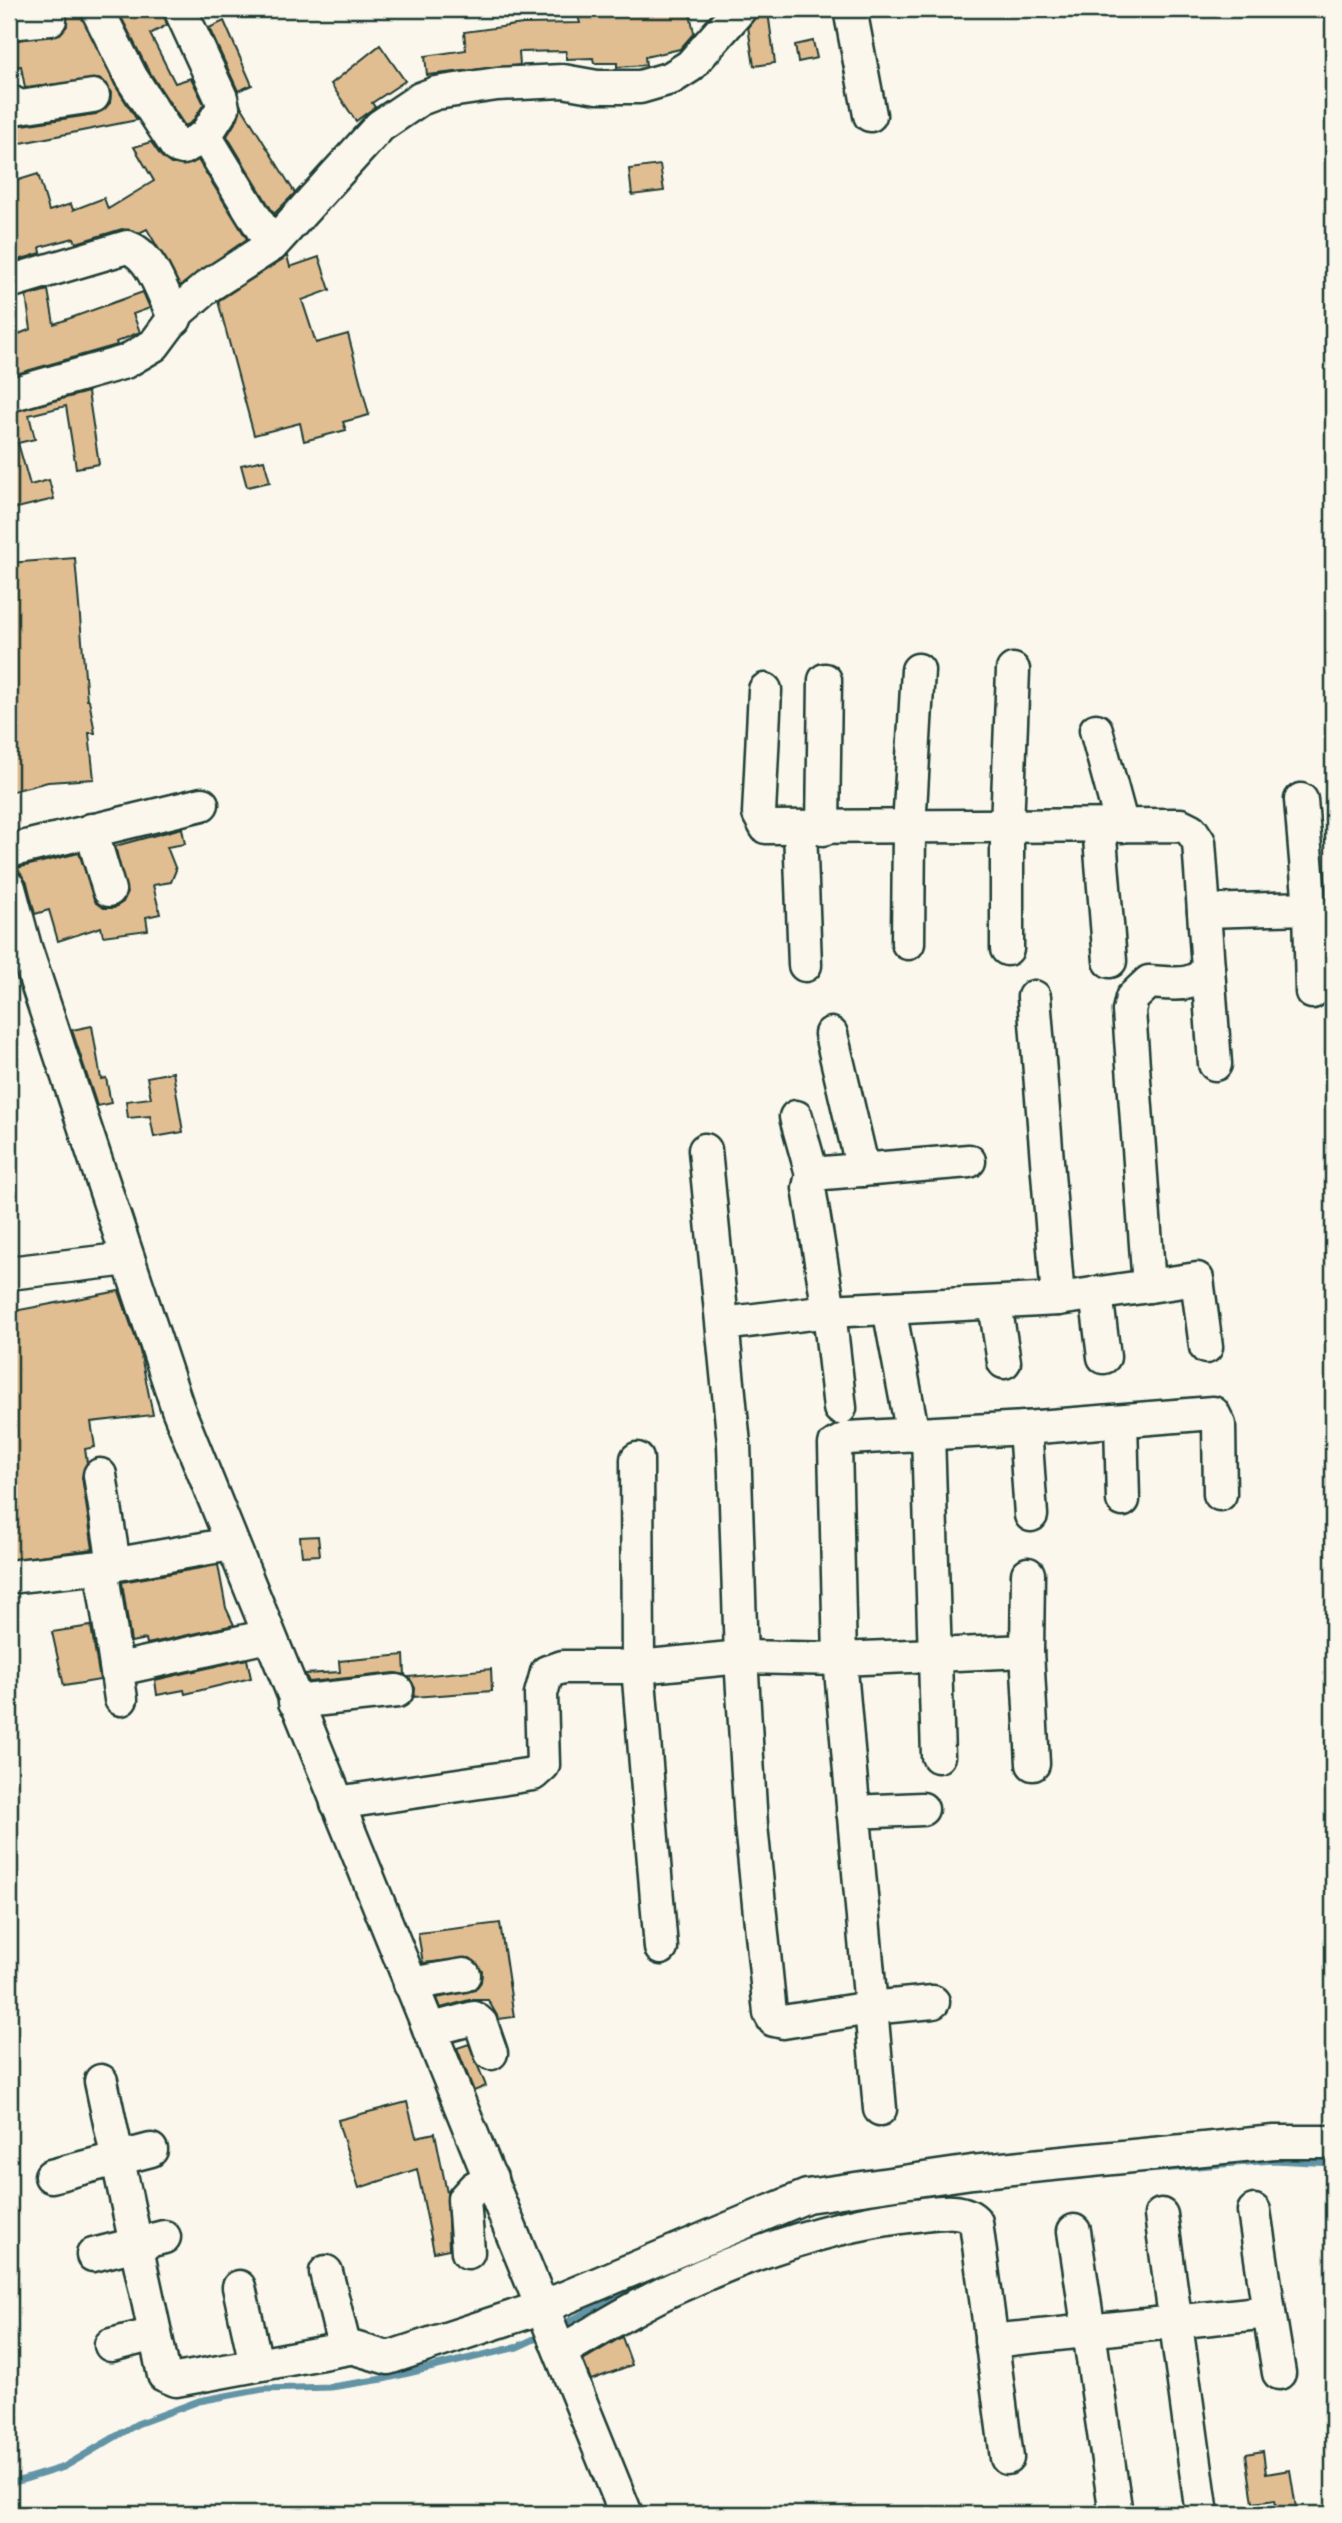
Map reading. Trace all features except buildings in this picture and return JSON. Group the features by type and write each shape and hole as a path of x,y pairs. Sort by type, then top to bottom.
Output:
{"street":[{"path":"97,9 131,77 176,146 183,148 205,136 223,108 180,9"},
{"path":"9,395 139,356 163,336 180,310 208,286 272,245 380,126 420,99 436,93 510,83 563,80 597,87 640,87 671,78 690,66 740,9"},
{"path":"850,9 870,115"},
{"path":"9,23 50,19"},
{"path":"9,101 20,107 93,96"},
{"path":"205,136 272,245"},
{"path":"9,282 127,247 137,252 147,263 175,319"},
{"path":"908,943 909,828 918,670"},
{"path":"1007,949 1007,827 1013,670"},
{"path":"805,965 812,829 825,680"},
{"path":"765,690 761,822 766,827 812,829 1181,825 1191,830 1199,842 1215,1064"},
{"path":"1096,730 1111,826 1110,961"},
{"path":"1301,800 1310,908 1312,992"},
{"path":"9,851 202,804"},
{"path":"90,830 109,890"},
{"path":"9,888 17,948 128,1259 178,1409 625,2514"},
{"path":"1204,911 1310,908"},
{"path":"1149,1286 1129,1010 1132,998 1149,982 1195,982 1202,979 1208,968"},
{"path":"1034,997 1058,1299"},
{"path":"831,1034 863,1170"},
{"path":"796,1117 812,1174 809,1188 829,1311 840,1408"},
{"path":"705,1150 734,1444 741,1657 751,1825 770,2013 774,2020 783,2022 870,2008 933,2002"},
{"path":"812,1174 969,1161"},
{"path":"9,1273 128,1259"},
{"path":"723,1324 829,1311 1058,1299 1197,1279 1206,1347"},
{"path":"1096,1293 1104,1357"},
{"path":"995,1304 1004,1362"},
{"path":"890,1308 921,1435 935,1655 938,1756"},
{"path":"880,2109 840,1659 835,1445 848,1438 1025,1428 1213,1413 1220,1425 1220,1494"},
{"path":"1121,1421 1123,1500"},
{"path":"1025,1428 1031,1515"},
{"path":"637,1459 638,1667 661,1948"},
{"path":"100,1475 120,1684 268,1636"},
{"path":"17,1576 107,1566 231,1544"},
{"path":"1028,1574 1027,1651 1032,1764"},
{"path":"337,1803 533,1773 543,1765 541,1695 547,1672 563,1667 638,1667 741,1657 840,1659 1027,1651"},
{"path":"295,1702 397,1691"},
{"path":"853,1812 922,1810"},
{"path":"410,1984 464,1975"},
{"path":"429,2030 474,2018 481,2024 491,2053"},
{"path":"100,2081 117,2159 150,2241 155,2334 164,2375 170,2379 349,2348 388,2358 552,2330 677,2287 767,2251 851,2225 962,2212 976,2222 1007,2458"},
{"path":"552,2330 807,2196 972,2172 1274,2142 1333,2141"},
{"path":"51,2176 151,2150"},
{"path":"468,2252 464,2199 474,2188 491,2178"},
{"path":"1254,2211 1279,2373"},
{"path":"1161,2215 1178,2321 1202,2514"},
{"path":"1074,2231 1116,2514"},
{"path":"93,2255 150,2241"},
{"path":"326,2272 341,2339 349,2348"},
{"path":"239,2287 256,2364"},
{"path":"991,2341 1269,2312"},
{"path":"111,2345 155,2334"}],"waterway":[{"path":"1148,2170 1273,2160 1333,2163"},
{"path":"558,2327 679,2266"},
{"path":"9,2484 64,2467 137,2424 199,2401 263,2389 331,2387 383,2379 517,2347 545,2334"}]}
